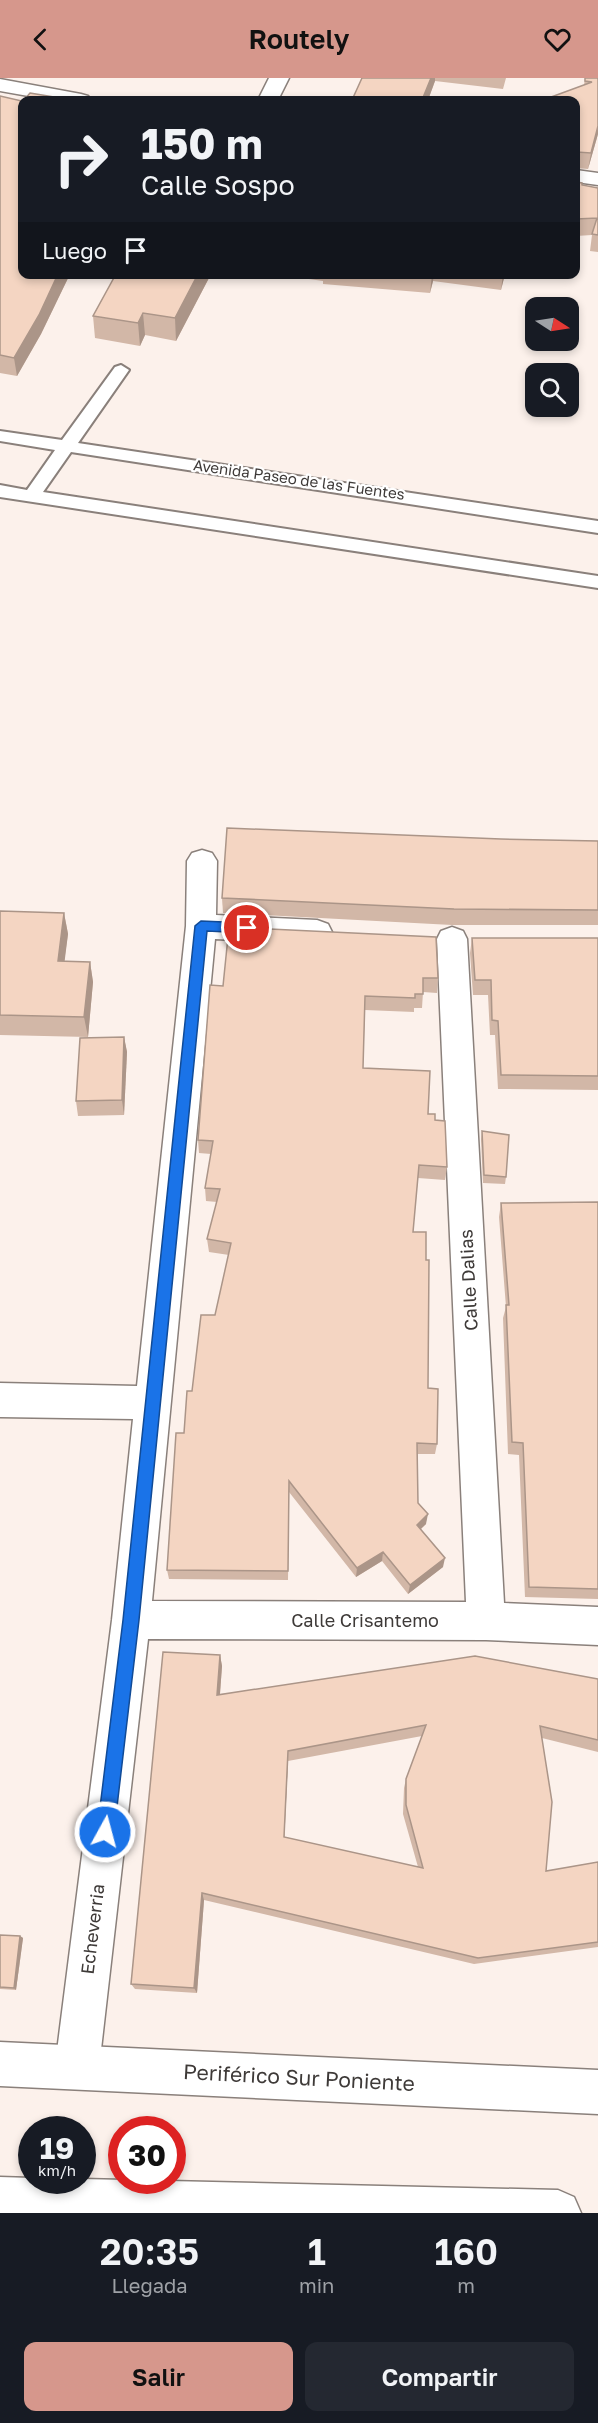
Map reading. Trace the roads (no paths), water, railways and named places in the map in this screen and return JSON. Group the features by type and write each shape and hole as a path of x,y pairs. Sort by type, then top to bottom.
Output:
{"street":[{"path":"270,96 279,78"},
{"path":"0,85 59,96"},
{"path":"580,177 598,179"},
{"name":"Echeverria","path":"76,2067 131,1620 154,1403 201,926 202,861"},
{"path":"201,926 345,933"},
{"name":"Calle Dalias","path":"452,938 486,1621"},
{"path":"0,1400 154,1403"},
{"name":"Calle Crisantemo","path":"131,1620 486,1621 598,1626"},
{"name":"Periférico Sur Poniente","path":"0,2064 598,2092"},
{"path":"0,2200 558,2213"}],"lane":[{"path":"30,496 121,370"},
{"name":"Avenida Paseo de las Fuentes","path":"0,436 598,527"},
{"path":"0,491 598,582"}]}
